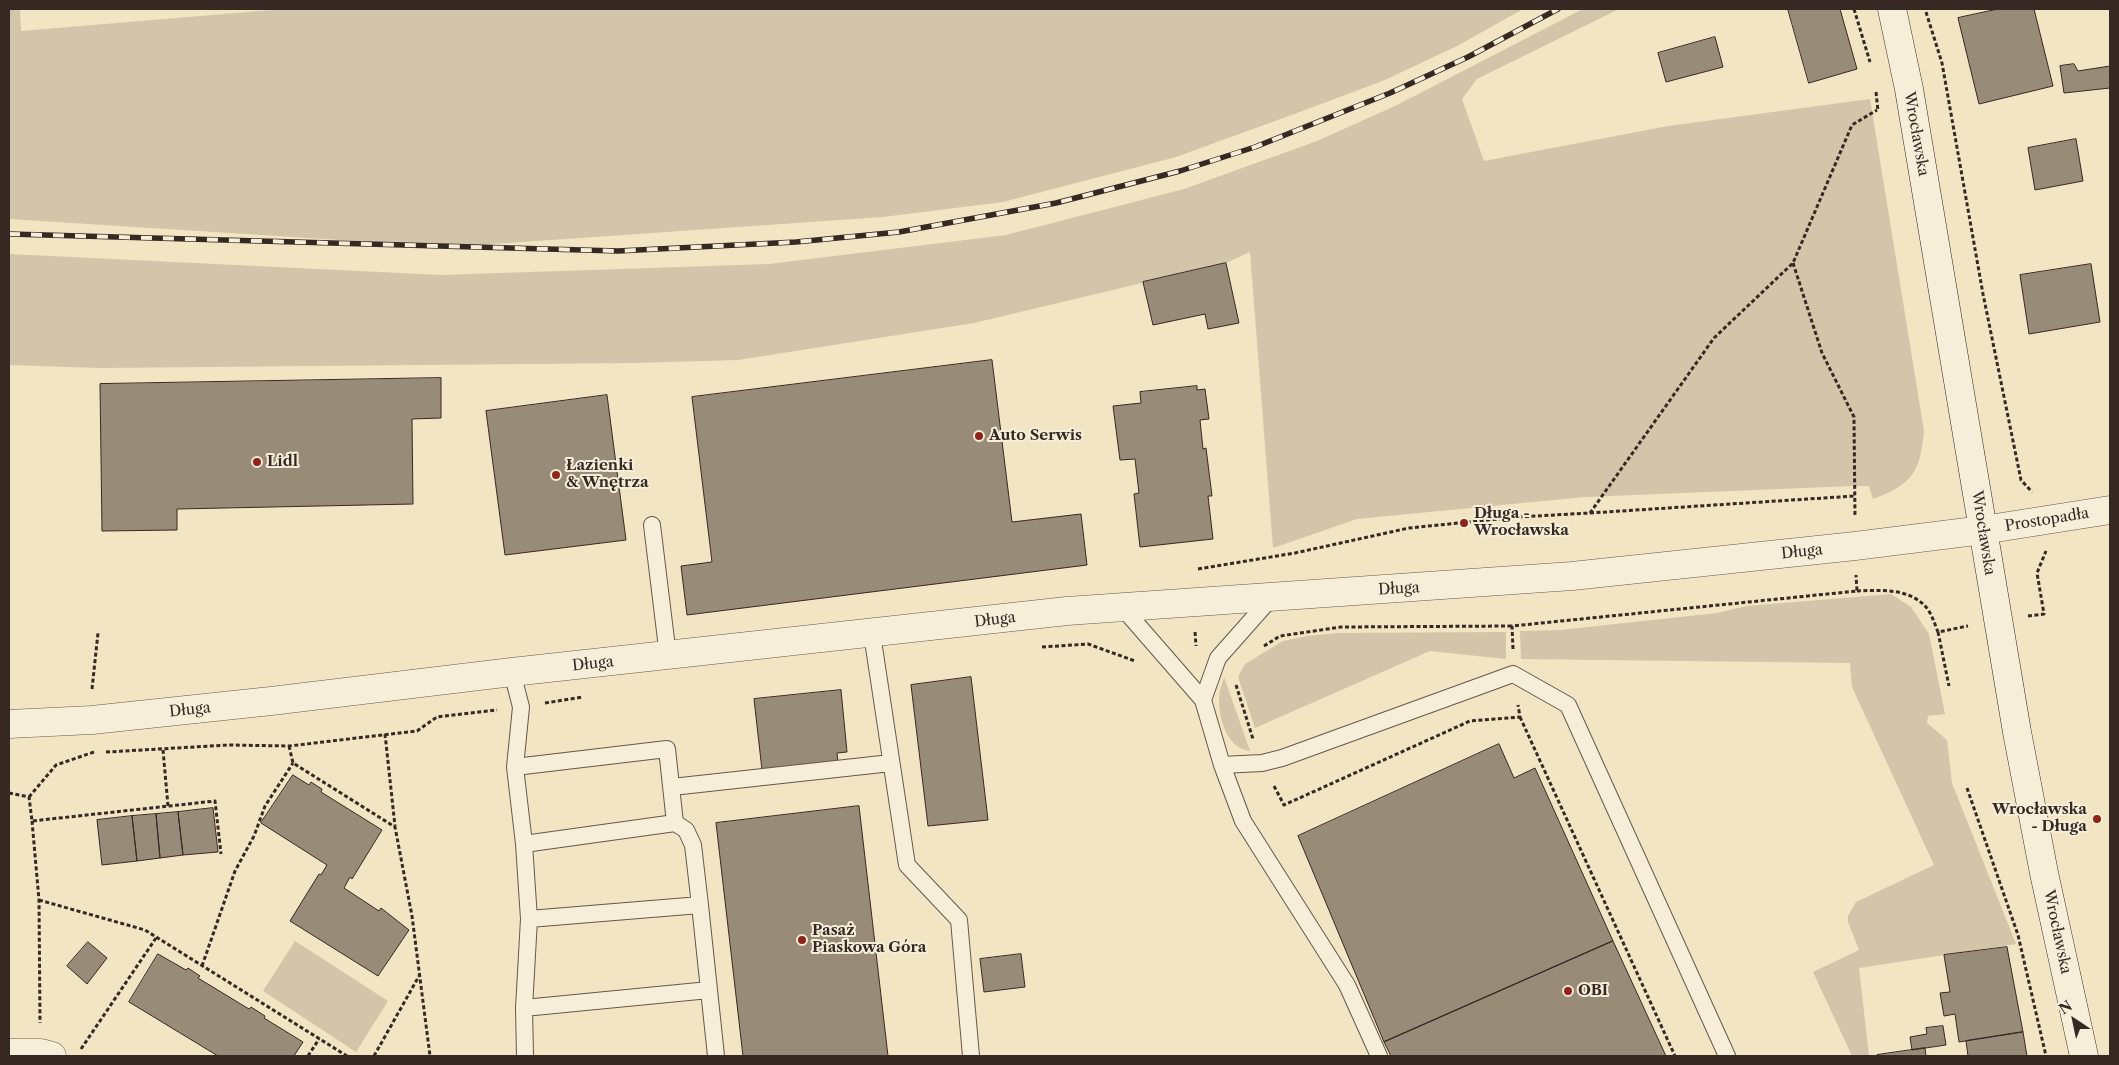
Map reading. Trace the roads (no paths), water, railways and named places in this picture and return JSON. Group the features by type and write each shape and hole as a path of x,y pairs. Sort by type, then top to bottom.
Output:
{"street":[{"name":"Wrocławska","path":"1892,9 1909,90 2033,817 2084,1056"},
{"name":"Prostopadła","path":"1983,530 2110,510"},
{"name":"Długa","path":"9,724 110,718 512,672 1068,612 1572,576 1855,546 1983,530"},
{"path":"9,1053 46,1055"}],"lane":[{"path":"652,525 668,656"},
{"path":"1203,700 1218,658 1272,597"},
{"path":"1122,608 1203,700 1222,766 1243,821 1347,985 1379,1056"},
{"path":"872,634 907,865 959,920 971,1056"},
{"path":"512,672 521,707 515,766 524,844 529,919 524,1008 525,1056"},
{"path":"1222,766 1262,763 1282,758 1513,674 1568,705 1726,1056"},
{"path":"515,766 667,749 675,823"},
{"path":"672,787 891,763"},
{"path":"524,844 675,823 686,830 693,845 716,1056"},
{"path":"529,919 700,905"},
{"path":"524,1008 709,990"}],"railway":[{"path":"9,234 618,251 796,242 899,232 1056,203 1180,171 1255,147 1390,93 1468,57 1558,9"}],"place":[{"name":"Auto Serwis","path":"979,436"},
{"name":"Lidl","path":"257,462"},
{"name":"Łazienki & Wnętrza","path":"556,475"},
{"name":"Długa - Wrocławska","path":"1464,523"},
{"name":"Wrocławska - Długa","path":"2097,819"},
{"name":"Pasaż Piaskowa Góra","path":"802,940"},
{"name":"OBI","path":"1568,991"}]}
